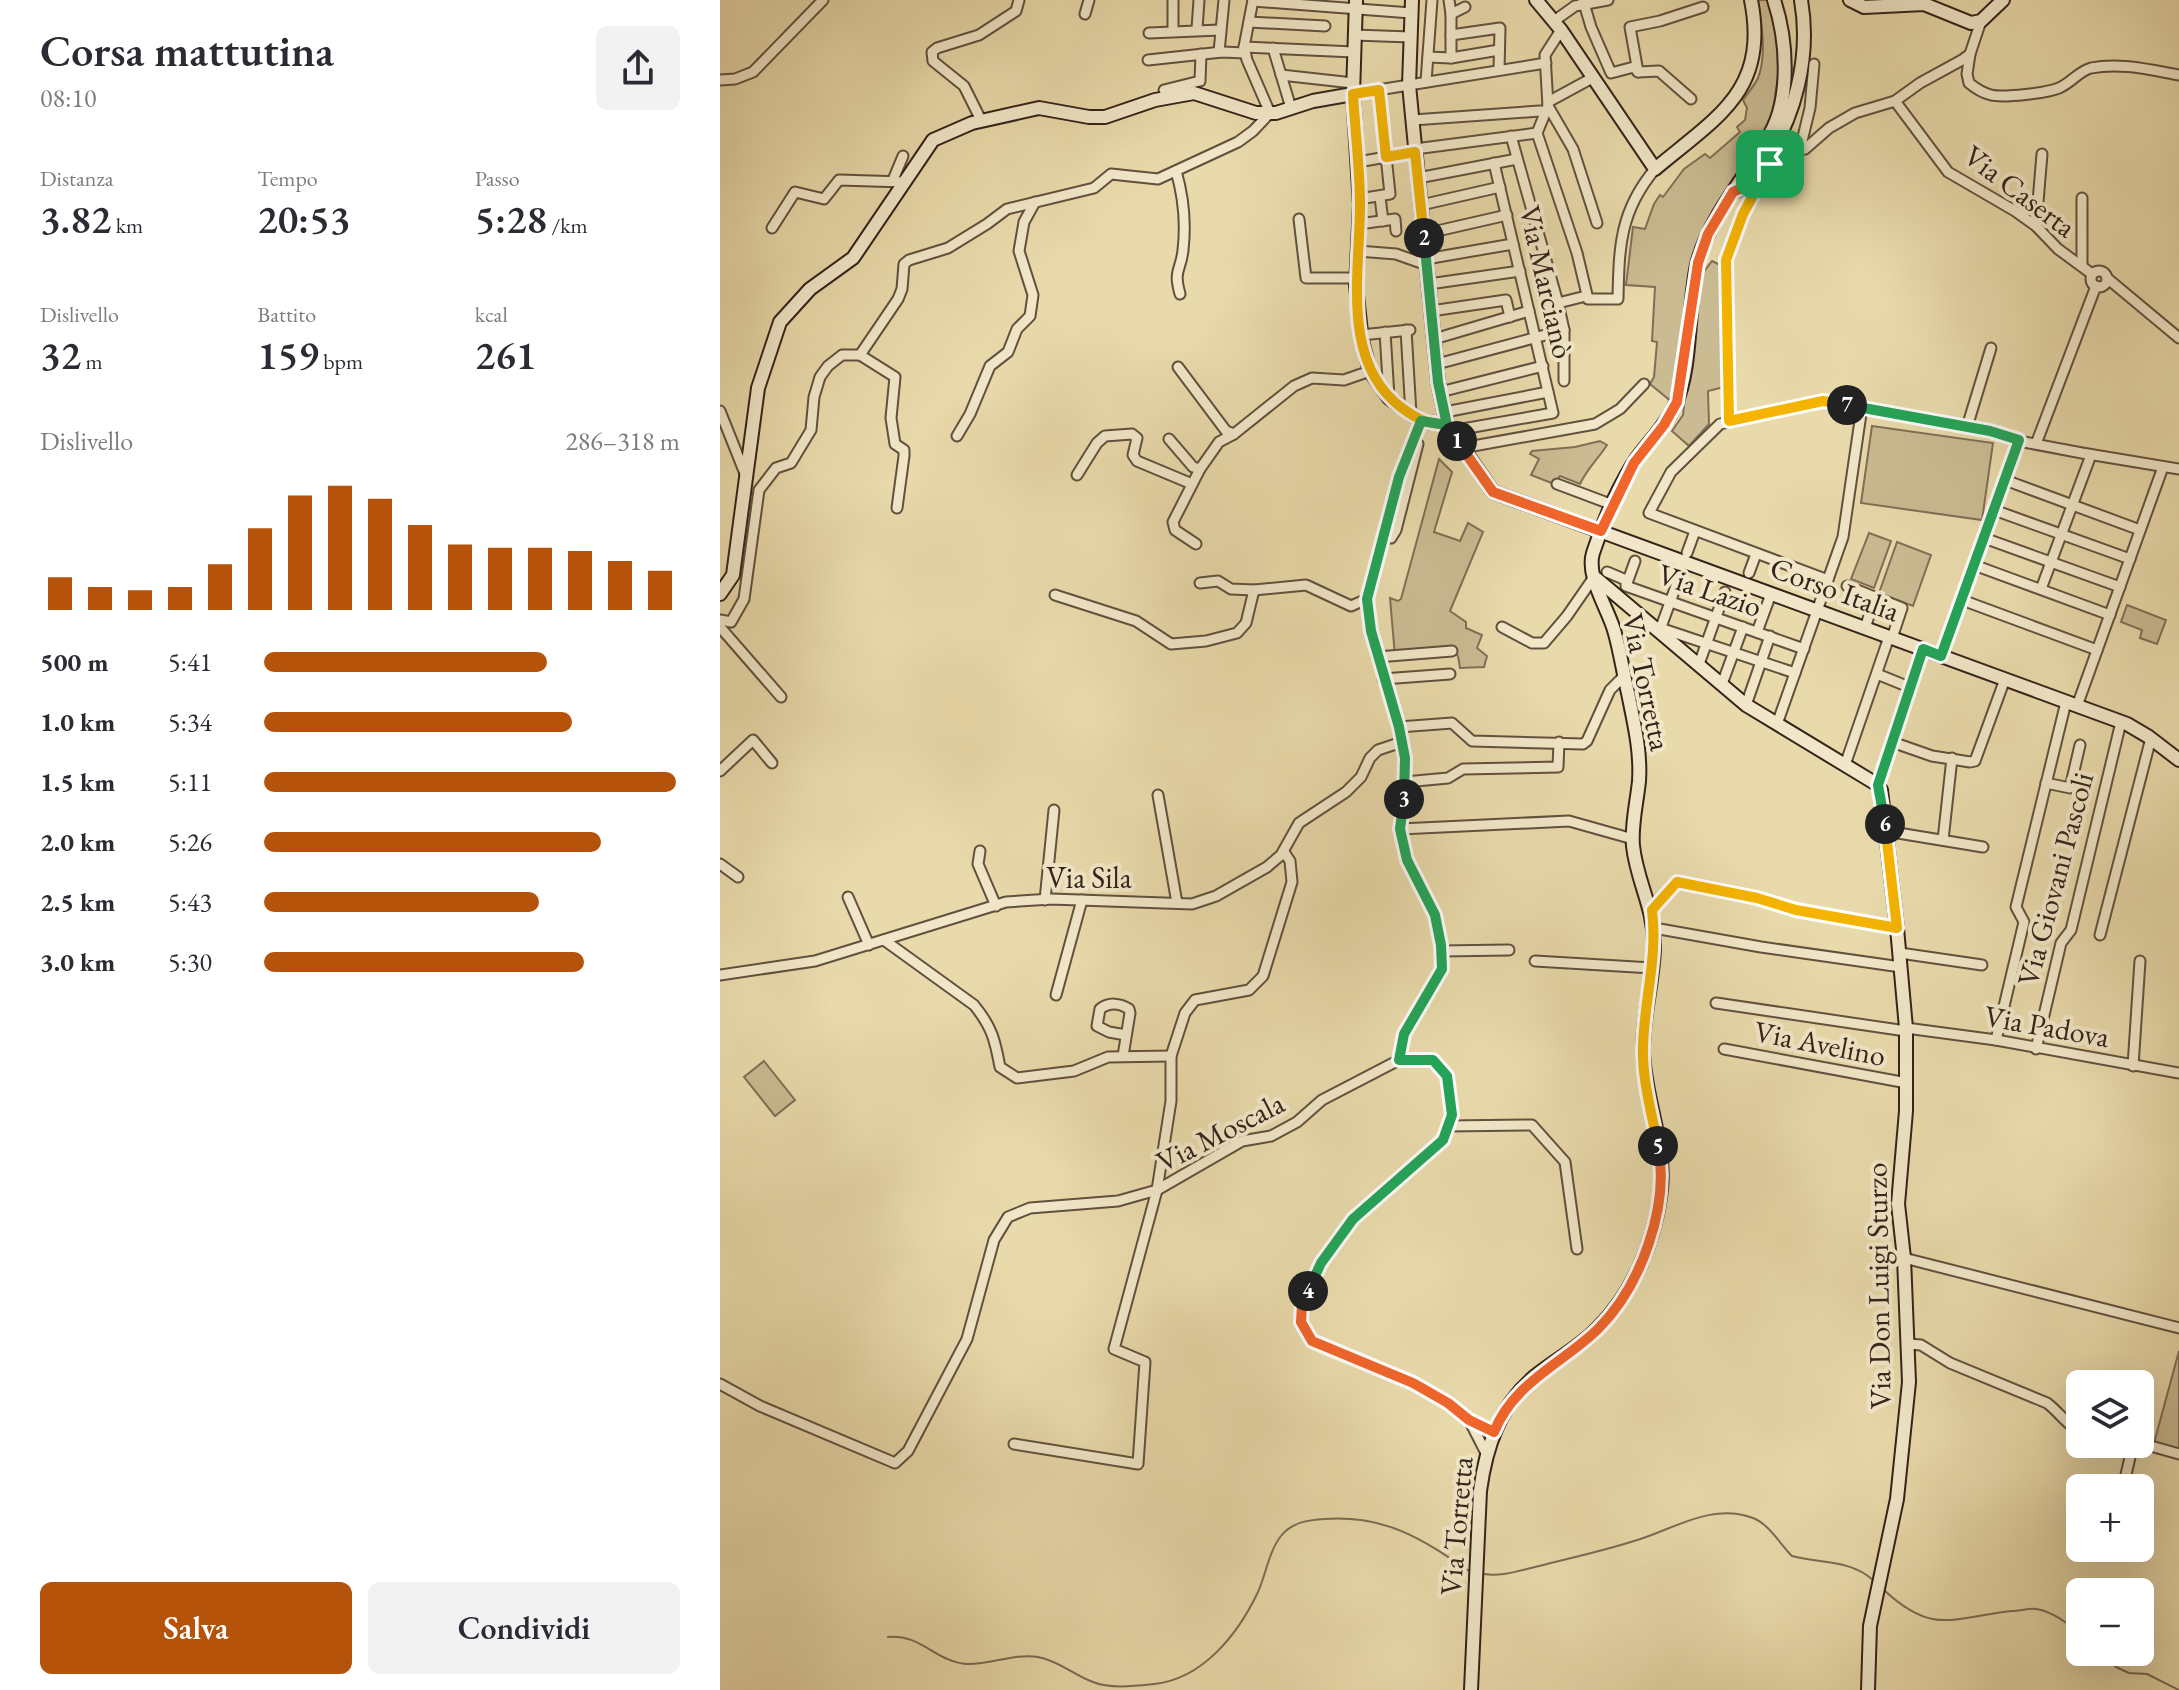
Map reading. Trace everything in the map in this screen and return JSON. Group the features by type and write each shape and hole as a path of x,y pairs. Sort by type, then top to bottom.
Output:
{"street":[{"path":"720,80 735,79 753,72 823,0"},
{"path":"981,120 964,86 933,61 932,52 979,35 1016,11 1019,0"},
{"path":"1085,14 1089,0"},
{"path":"1173,0 1173,31"},
{"path":"1197,29 1199,0"},
{"path":"1219,52 1223,0"},
{"path":"1270,113 1245,50 1253,0 1412,7"},
{"path":"1426,82 1432,0"},
{"path":"1449,0 1451,58"},
{"path":"1536,0 1558,25 1655,169"},
{"path":"1587,298 1577,253 1537,133 1547,107 1545,55 1558,25 1575,6 1608,0"},
{"path":"1558,303 1587,298 1618,299 1621,231 1639,188 1655,169 1722,112 1747,82 1755,57 1751,0"},
{"name":"Via Torretta","path":"1471,1690 1480,1491 1494,1432 1506,1409 1532,1379 1585,1340 1613,1312 1633,1281 1647,1247 1661,1186 1660,1155 1643,1051 1654,928 1652,910 1637,867 1633,839 1639,752 1614,630 1600,575 1591,560 1601,531 1634,463 1664,425 1677,402 1698,263 1708,234 1773,130 1779,106 1785,48 1783,27 1774,0"},
{"path":"1733,192 1750,184 1788,121 1794,104 1804,38 1801,0"},
{"path":"1850,0 1864,7 1924,4 1965,23 1981,21"},
{"path":"2003,0 1981,21 1967,74 1969,83 1989,95 2051,91 2065,85 2084,70 2100,67 2137,67 2179,75"},
{"path":"1584,2 1611,73 1634,67 1638,72"},
{"path":"1356,5 1353,88 1359,199 1356,278 1361,335 1370,371 1389,398 1416,418 1448,422 1548,392"},
{"name":"Corso Italia","path":"1412,7 1409,85 1440,392 1448,422 1493,492 2121,722 2151,738 2179,760"},
{"path":"1451,14 1465,7"},
{"path":"1638,72 1630,27 1703,7"},
{"path":"1249,22 1325,26"},
{"path":"1451,35 1500,28 1499,70"},
{"path":"1149,33 1220,30"},
{"path":"1354,35 1410,37"},
{"path":"1148,60 1273,48 1354,52"},
{"path":"1273,48 1291,108"},
{"path":"1428,57 1451,58 1499,50"},
{"path":"1164,90 1200,81 1201,54"},
{"path":"1814,64 1808,119 1801,145 1804,149 1829,128 1855,113 1895,101 1970,54"},
{"path":"1281,75 1379,90 1546,63"},
{"path":"1638,72 1659,71 1691,99"},
{"path":"1413,120 1540,111 1594,77"},
{"path":"720,594 733,575 758,388 780,322 810,289 853,258 871,235 898,181 933,140 981,120 1039,108 1105,117 1155,100 1194,93 1256,113 1270,113 1353,88"},
{"path":"1359,199 1390,194 1379,90"},
{"name":"Via Caserta","path":"1895,101 1948,172 2015,211 2092,274"},
{"path":"1547,107 1573,149 1597,223"},
{"path":"860,355 898,299 903,268 907,262 948,248 1007,209 1094,188 1111,174 1158,179 1238,142 1270,113"},
{"path":"1358,162 1415,150 1537,133"},
{"path":"1511,136 1564,330 1564,381"},
{"path":"2036,226 2042,154"},
{"path":"898,181 903,156"},
{"path":"1729,421 1726,260 1743,214 1770,164 1768,158"},
{"path":"1418,178 1517,159"},
{"name":"Via Marcianò","path":"1448,422 1553,413 1494,163"},
{"path":"1176,171 1181,191 1183,252 1175,277 1180,294"},
{"path":"772,228 795,192 824,199 839,180 898,181"},
{"path":"1421,205 1500,187"},
{"path":"1380,197 1383,221"},
{"path":"2082,198 2082,266"},
{"path":"957,436 970,414 982,379 990,366 1008,352 1017,329 1030,316 1033,295 1019,251 1024,222 1035,202"},
{"path":"1424,234 1507,215"},
{"path":"1299,219 1306,278 1356,278"},
{"path":"1359,224 1395,219 1396,231"},
{"path":"1358,251 1396,254 1426,262 1513,244"},
{"path":"1429,284 1520,271"},
{"path":"2096,286 2091,279 2092,274 2101,271 2179,338"},
{"path":"2096,286 2104,285 2108,279"},
{"path":"2036,444 2096,286"},
{"path":"1431,311 1506,300 1510,317"},
{"path":"1434,339 1529,311"},
{"path":"1361,335 1409,330 1416,418 1367,599 1377,657 1402,742 1405,782 1400,829 1407,860 1435,915 1441,951 1442,969 1404,1034 1399,1060 1433,1060 1447,1076 1452,1115 1443,1140 1353,1219 1321,1263 1302,1305 1301,1322 1312,1341 1413,1383 1448,1403 1469,1420 1494,1432"},
{"path":"1437,364 1564,330"},
{"path":"1385,332 1389,398"},
{"path":"1967,427 1991,348"},
{"path":"720,620 731,622 744,599 759,490 776,468 791,463 811,430 814,397 820,377 842,355 860,355 895,377 891,418 895,444 904,450 897,508"},
{"path":"1440,392 1543,366"},
{"path":"1178,367 1226,431 1234,434"},
{"path":"1196,544 1173,527 1200,469 1219,442 1234,434 1294,386 1312,378 1344,380 1370,371"},
{"path":"1462,448 1595,424 1620,409 1644,384"},
{"path":"1828,580 1649,513 1671,472 1712,429 1729,421 1823,401 1967,427 2091,455 2179,469"},
{"path":"1777,724 1845,526 1862,407"},
{"path":"720,411 746,476"},
{"path":"1077,475 1097,443 1105,436 1132,434 1137,438 1133,455 1137,461 1192,484"},
{"path":"1169,439 1186,461 1200,469"},
{"path":"1941,656 2019,440"},
{"path":"1383,537 1391,538 1396,530 1418,444"},
{"path":"2041,589 2091,455"},
{"path":"1996,1040 2024,922 2016,907 2046,783 2071,704 2097,650 2163,467"},
{"path":"2005,480 2140,530"},
{"path":"1557,484 1613,505"},
{"path":"1994,510 2130,559"},
{"path":"1687,553 1695,531"},
{"path":"1984,538 2120,587"},
{"path":"1749,573 1756,554"},
{"path":"1627,583 1635,561"},
{"path":"1974,565 2110,615"},
{"path":"1502,627 1532,643 1544,643 1600,575 1746,705 1878,785 1923,649"},
{"name":"Via Lazio","path":"1600,575 1804,649"},
{"path":"1657,626 1680,575"},
{"path":"1200,583 1218,581 1231,589 1254,590 1306,585 1351,606 1367,599"},
{"path":"1845,765 1902,608 1847,586"},
{"path":"1055,595 1136,621 1171,644 1206,641 1237,633 1246,623 1254,590"},
{"path":"1699,664 1725,592"},
{"path":"1757,632 1771,594"},
{"path":"1865,628 1875,598"},
{"path":"1962,600 2097,650"},
{"path":"1657,626 1795,673"},
{"path":"720,627 781,697"},
{"path":"1722,684 1743,627"},
{"path":"1746,705 1770,636"},
{"path":"1377,657 1452,651"},
{"path":"1383,679 1450,674"},
{"path":"1877,674 1909,687"},
{"path":"1399,727 1452,723 1472,741 1583,744 1610,690 1624,676"},
{"path":"1892,742 1932,756 1970,762 1977,759 2005,679"},
{"name":"Via Giovani Pascoli","path":"2036,1049 2059,948 2071,930 2121,722"},
{"path":"2100,935 2151,738"},
{"path":"720,771 753,740 772,763"},
{"name":"Via Sila","path":"720,975 815,961 1006,902 1082,900 1192,904 1216,896 1267,867 1284,852 1299,823 1346,792 1361,777 1370,758 1378,750 1402,742"},
{"path":"1405,782 1448,778 1463,769 1558,767 1559,742"},
{"path":"2046,783 2070,788 2080,745"},
{"path":"1943,840 1952,758"},
{"name":"Via Don Luigi Sturzo","path":"1868,1690 1870,1626 1899,1486 1906,1422 1909,1344 1898,1204 1907,1083 1906,1030 1886,831 1878,785"},
{"path":"1158,795 1177,903"},
{"path":"1045,900 1054,810"},
{"path":"1400,829 1569,821 1633,839"},
{"path":"1886,831 1983,847"},
{"path":"980,851 978,864 996,906"},
{"path":"1014,1444 1138,1464 1145,1362 1114,1349 1157,1190 1171,1101 1171,1056 1188,1006 1195,1000 1240,994 1263,976 1292,882 1290,861 1284,852"},
{"path":"720,864 738,877"},
{"path":"1652,910 1677,882 1757,898 1796,910 1897,928"},
{"path":"848,897 869,945"},
{"path":"1056,995 1082,900"},
{"path":"1654,928 1761,947 1982,965"},
{"path":"884,940 974,1005 996,1040 1000,1067 1017,1078 1074,1071 1089,1063 1123,1056 1171,1056"},
{"path":"1441,951 1509,950"},
{"path":"1535,961 1652,968"},
{"path":"2133,1066 2140,961"},
{"name":"Via Padova","path":"1716,1003 1996,1040 2179,1073"},
{"path":"1123,1056 1126,1035"},
{"name":"Via Avelino","path":"1724,1049 1907,1083"},
{"name":"Via Moscala","path":"720,1384 760,1406 895,1463 908,1451 967,1339 994,1240 1008,1217 1030,1208 1118,1201 1157,1190 1242,1141 1271,1136 1297,1122 1322,1100 1399,1060"},
{"path":"1448,1126 1532,1125 1565,1162 1577,1249"},
{"path":"1904,1258 2179,1328"},
{"path":"1909,1344 1921,1345 1939,1358 2047,1403 2066,1420"},
{"path":"1469,1420 1487,1455"},
{"path":"2154,1447 2179,1454"}],"shaded area":[{"path":"1757,0 1771,0 1781,53 1773,112 1768,127 1699,239 1672,402 1650,384 1654,377 1657,342 1652,341 1655,287 1626,285 1633,227 1645,229 1654,204 1684,169 1705,154 1710,158 1740,132 1737,127 1745,120 1747,108 1743,100 1761,69 1762,29"},
{"path":"1712,261 1720,265 1724,387 1708,391 1709,424 1689,446 1672,431 1683,415 1699,274"},
{"path":"1872,426 1993,443 1982,520 1861,503"},
{"path":"1600,441 1607,445 1580,484 1560,476 1554,484 1531,475 1539,459 1530,454 1532,451"},
{"path":"1439,459 1452,472 1434,532 1460,541 1468,523 1483,532 1450,611 1466,622 1466,628 1482,635 1477,648 1487,656 1484,667 1460,668 1458,656 1452,651 1395,656 1390,598 1401,599"},
{"path":"1869,533 1891,541 1874,588 1851,579"},
{"path":"1897,542 1931,555 1913,606 1879,593"},
{"path":"2127,605 2166,620 2157,644 2140,638 2142,630 2121,622"},
{"path":"764,1061 795,1100 775,1116 744,1077"},
{"path":"2179,1351 2179,1450 2154,1443"}],"waterway":[{"path":"1484,1574 1512,1573 1634,1541 1692,1519 1722,1513 1738,1514 1759,1521 1792,1556 1844,1565 1873,1580"},
{"path":"888,1637 909,1639 946,1658 966,1664 1038,1657 1107,1686 1154,1684 1188,1673 1217,1652 1250,1608 1277,1542 1285,1531 1301,1523 1346,1519 1384,1525 1435,1548 1469,1571"},
{"path":"1885,1591 1902,1605 1931,1619 1959,1619 2036,1609 2066,1623"},
{"path":"2115,1666 2129,1673 2147,1674 2179,1690"}],"route":[{"path":"1770,164 1753,192 1726,260 1729,421 1823,401 1990,431 2019,440 1941,656 1923,649 1878,785 1897,928 1796,910 1757,898 1677,882 1652,910 1654,951 1643,1046 1660,1155 1661,1186 1647,1247 1633,1281 1613,1312 1585,1340 1532,1379 1506,1409 1494,1432 1469,1420 1448,1403 1413,1383 1312,1341 1301,1322 1302,1305 1321,1263 1353,1219 1443,1140 1452,1115 1447,1076 1433,1060 1399,1060 1404,1034 1442,969 1441,945 1435,915 1407,860 1400,829 1405,758 1371,631 1367,599 1399,477 1421,421 1427,423 1447,425 1438,382 1415,152 1386,157 1379,90 1353,94 1360,205 1356,286 1362,341 1370,371 1389,398 1421,421 1447,425 1493,492 1601,531 1634,463 1664,425 1677,402 1698,263 1708,234 1733,192 1750,184 1768,158 1770,164"}]}
